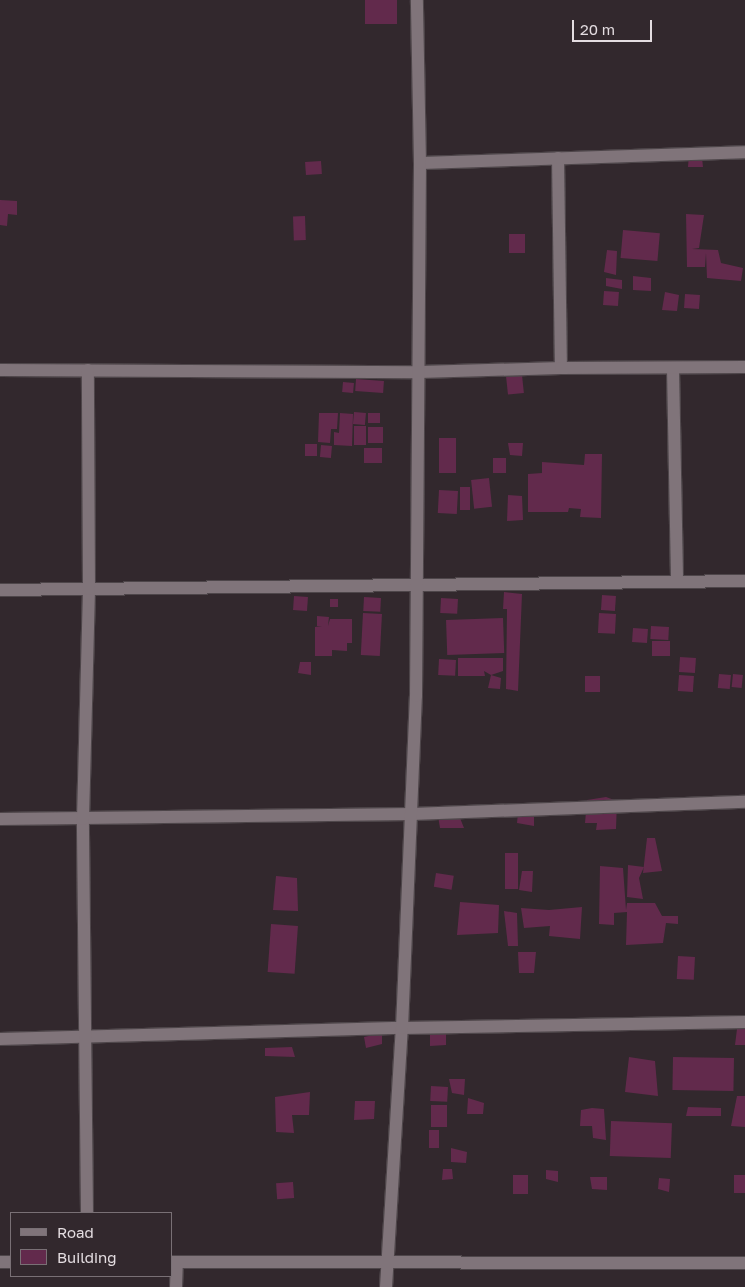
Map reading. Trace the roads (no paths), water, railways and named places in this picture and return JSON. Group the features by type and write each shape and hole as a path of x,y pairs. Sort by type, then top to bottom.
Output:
{"street":[{"path":"386,1287 386,1262 402,1028 412,814 418,586 420,162 417,0"},
{"path":"420,162 745,152"},
{"path":"558,158 561,368"},
{"path":"0,370 419,372 561,368 673,369 745,367"},
{"path":"673,369 677,582"},
{"path":"87,1212 83,819 89,589 88,370"},
{"path":"0,590 745,581"},
{"path":"0,819 412,814 745,802"},
{"path":"0,1039 402,1028 745,1022"},
{"path":"176,1287 174,1262 745,1263"}]}
